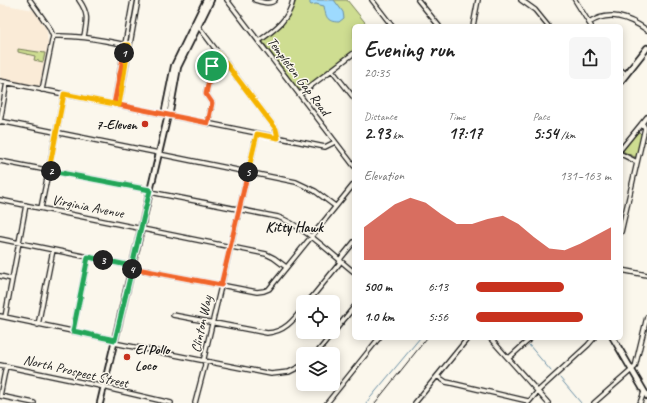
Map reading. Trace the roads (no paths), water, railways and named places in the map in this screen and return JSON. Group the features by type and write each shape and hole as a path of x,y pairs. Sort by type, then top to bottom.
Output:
{"main road":[{"path":"168,116 166,110 174,66 206,0"},
{"path":"100,403 170,111 178,67 210,0"},
{"path":"623,78 647,48"},
{"path":"614,340 646,394"}],"street":[{"path":"30,0 49,27 53,36 42,90"},
{"path":"79,0 85,9 87,20 84,36"},
{"path":"119,105 134,0"},
{"path":"114,104 138,0"},
{"name":"Templeton Gap Road","path":"227,0 352,163"},
{"path":"255,0 272,3 275,0"},
{"path":"259,41 279,26 286,18 293,0"},
{"path":"372,0 390,24"},
{"path":"473,24 478,0"},
{"path":"521,0 535,10 546,24"},
{"path":"575,0 590,24 598,18 610,16 628,20 647,30"},
{"path":"421,1 438,24"},
{"path":"198,26 276,129 278,138"},
{"path":"53,36 84,36 127,45"},
{"path":"208,123 212,103 206,94 212,66 218,53"},
{"path":"300,94 352,55"},
{"path":"332,70 352,95"},
{"path":"0,81 278,138 325,146 336,142"},
{"path":"7,82 0,122 280,178 301,184 315,191 335,206"},
{"path":"41,208 64,94"},
{"path":"623,147 647,117"},
{"path":"623,223 645,128 642,123"},
{"name":"Clinton Way","path":"195,403 205,365 204,358 212,323 257,134"},
{"path":"623,155 637,162"},
{"path":"0,160 283,219 296,225 352,270"},
{"path":"0,239 221,285 263,292 269,289 352,186"},
{"name":"Virginia Avenue","path":"0,200 269,255 286,267"},
{"path":"26,205 12,279 2,316 38,325 73,331 114,342 271,374 289,372 296,368"},
{"path":"313,295 352,245"},
{"path":"38,325 53,250"},
{"path":"73,331 88,257"},
{"path":"623,270 647,276"},
{"path":"0,276 12,279"},
{"path":"322,347 352,309"},
{"path":"173,315 270,333 281,330 287,326 296,316"},
{"path":"594,403 636,364 647,317"},
{"path":"327,403 377,340"},
{"path":"415,403 466,340"},
{"path":"492,340 548,403"},
{"path":"508,358 528,340"},
{"path":"438,376 446,382 528,402 592,340"},
{"name":"North Prospect Street","path":"0,365 171,403"},
{"path":"6,366 0,396 34,403"},
{"path":"640,403 646,394"}],"water":[{"path":"310,0 334,0 343,12 344,18 339,22 329,20 327,18 324,6 316,4 311,5"}],"waterway":[{"path":"366,403 418,340"},
{"path":"529,345 551,371"},
{"path":"560,378 581,403"}],"railway":[{"path":"375,403 425,340"}],"place":[{"name":"7-Eleven","path":"145,124"},
{"name":"El Pollo Loco","path":"127,357"}],"district":[{"name":"Kitty Hawk","path":"294,227"}]}
